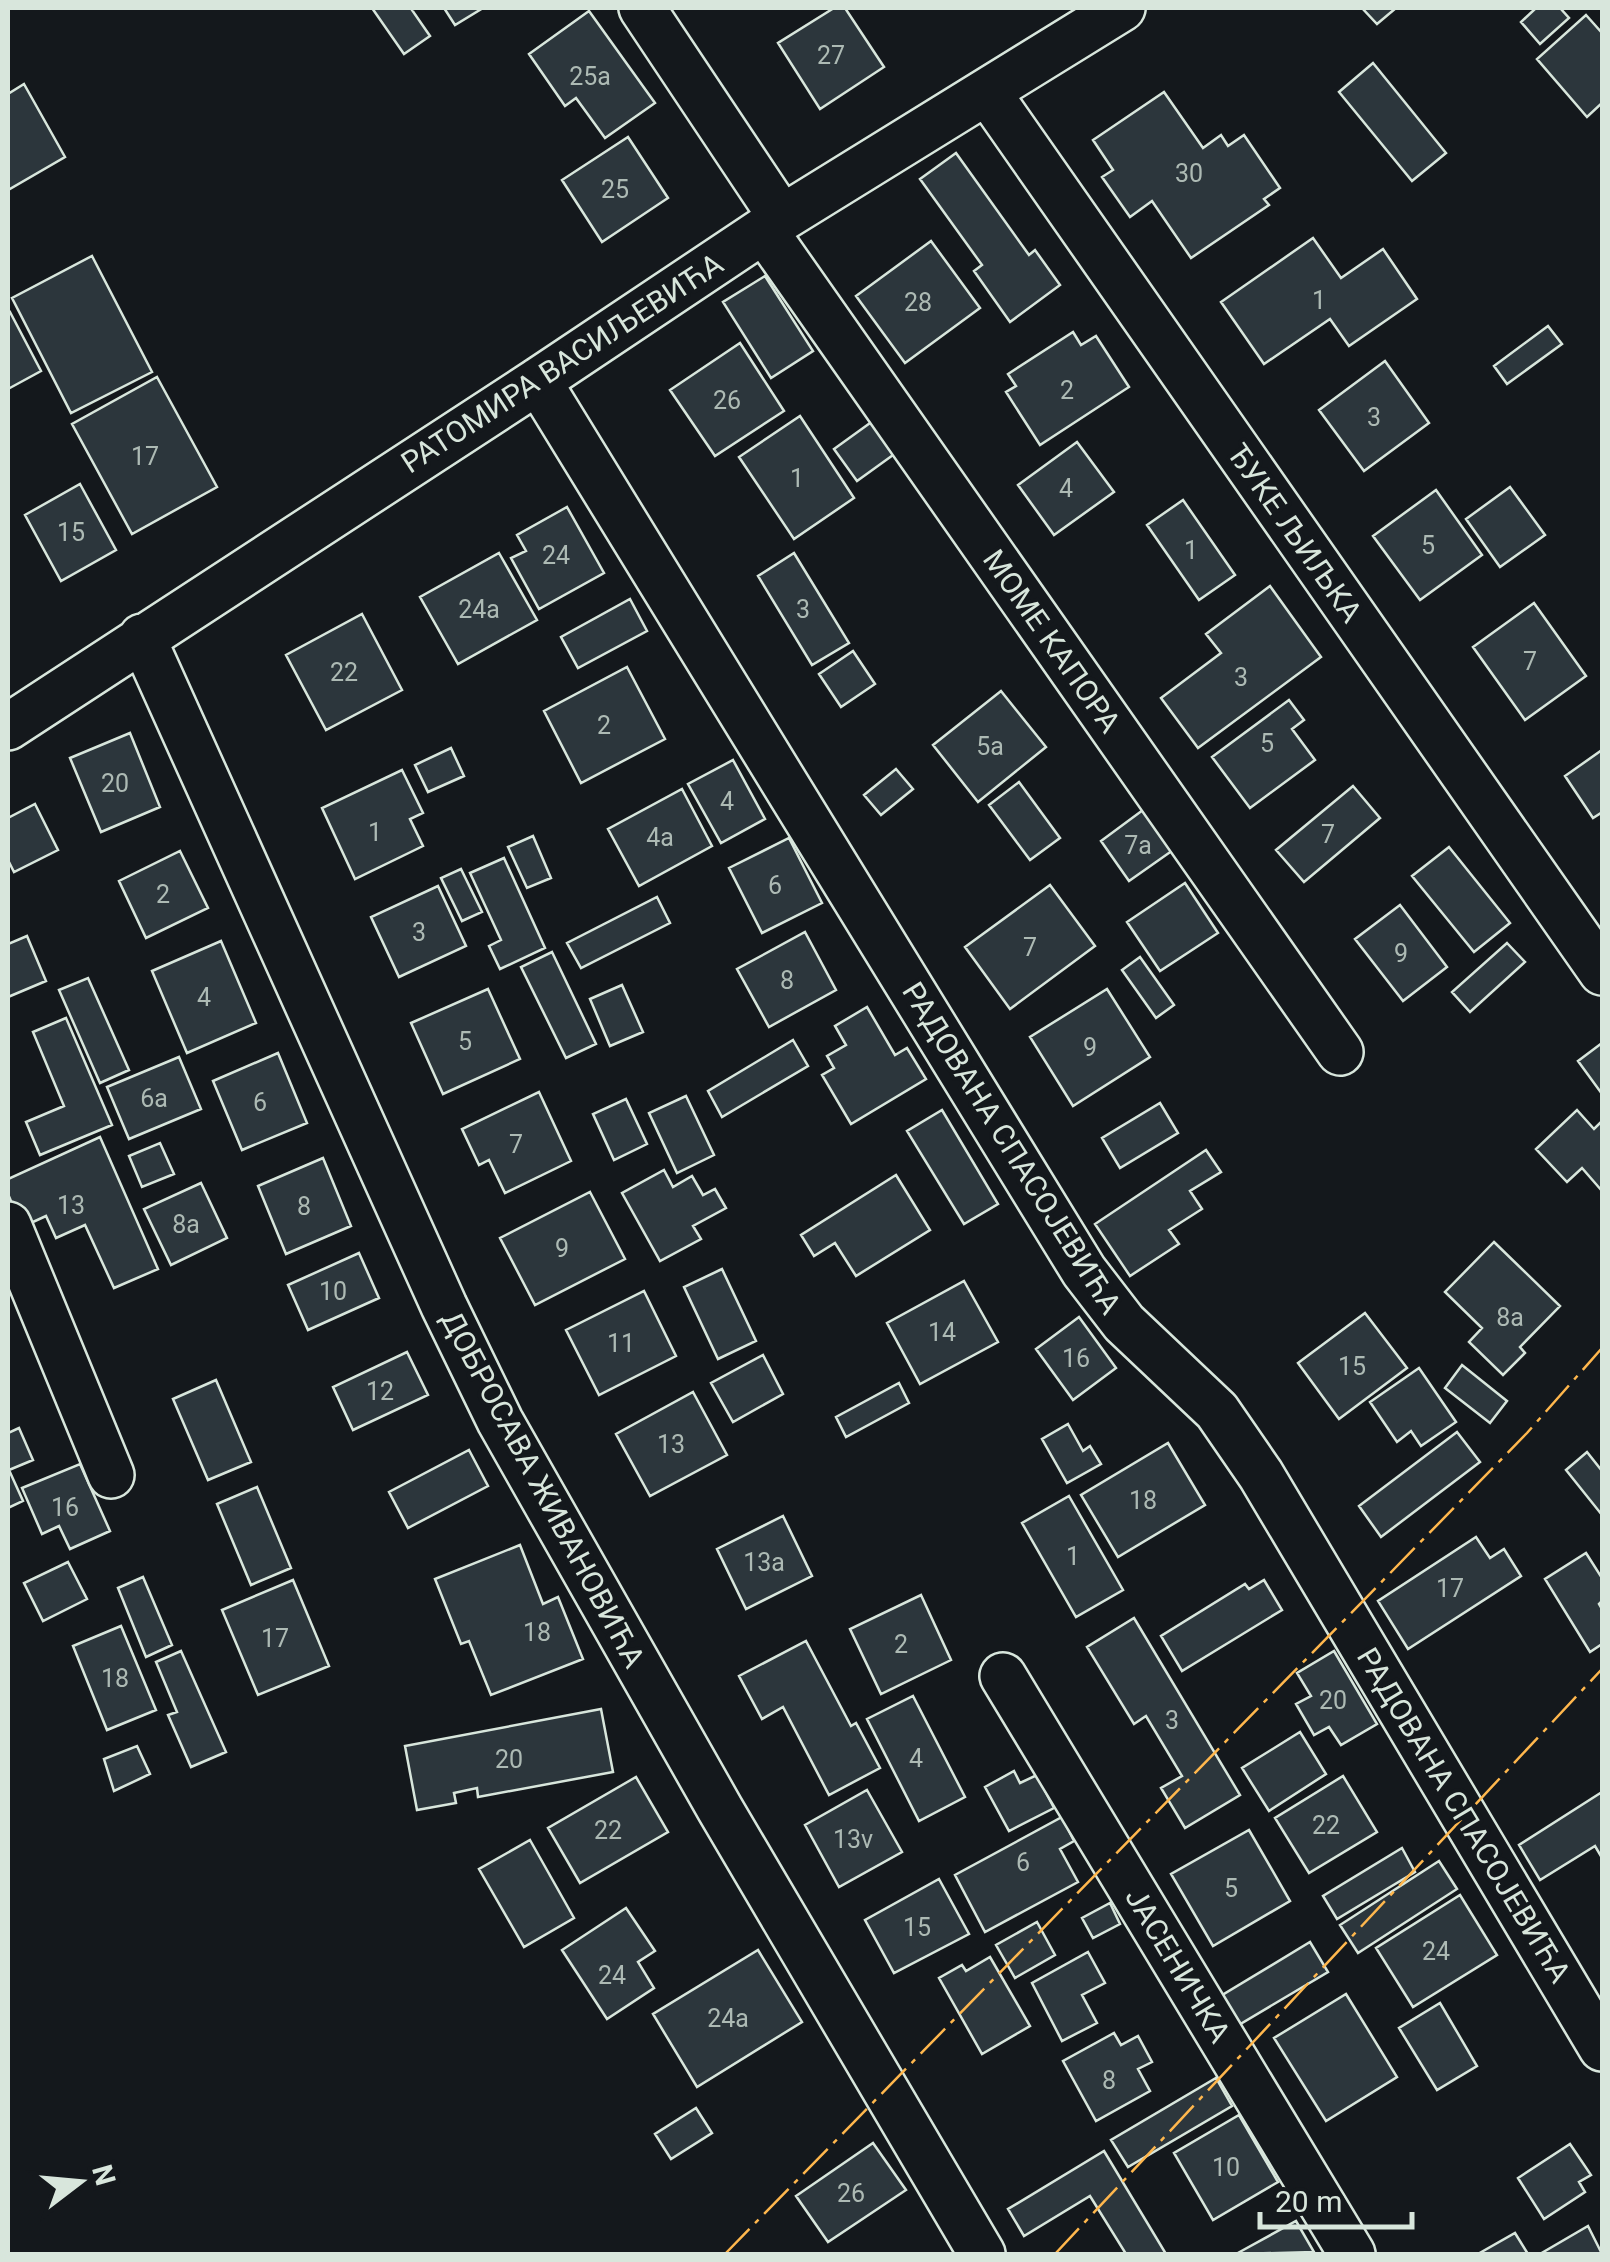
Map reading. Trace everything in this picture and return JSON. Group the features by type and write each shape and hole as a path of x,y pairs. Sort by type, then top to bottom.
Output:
{"street":[{"name":"МОМЕ КАПОРА","path":"642,8 773,224 1340,1052"},
{"name":"РАТОМИРА ВАСИЉЕВИЋА","path":"8,727 773,224 1122,8"},
{"name":"ЂУКЕ ЉИЉКА","path":"988,93 1602,972"},
{"name":"РАДОВАНА СПАСОЈЕВИЋА","path":"538,381 1084,1271 1124,1323 1217,1411 1261,1475 1602,2048"},
{"name":"ДОБРОСАВА ЖИВАНОВИЋА","path":"142,637 500,1421 720,1809 982,2254"},
{"path":"8,1225 112,1476"},
{"name":"ЈАСЕНИЧКА","path":"1003,1676 1352,2254"}],"building":[{"path":"372,8 416,8 412,10 430,36 404,54"},
{"path":"444,8 483,8 455,25"},
{"path":"834,8 845,8 884,67 820,109 778,43"},
{"path":"1362,8 1396,8 1377,24"},
{"path":"1536,8 1560,8 1569,18 1540,44 1521,22"},
{"path":"589,11 655,103 605,138 576,98 565,106 529,54"},
{"path":"1586,15 1602,33 1602,103 1587,117 1537,59"},
{"path":"1373,63 1446,153 1412,181 1339,92"},
{"path":"24,84 65,157 8,190 8,94"},
{"path":"1164,92 1203,148 1221,135 1228,146 1244,135 1280,188 1264,199 1269,205 1191,258 1152,201 1130,217 1102,177 1113,170 1093,140"},
{"path":"628,137 668,198 602,242 562,180"},
{"path":"956,153 1029,255 1035,250 1060,285 1010,322 974,271 982,265 920,179"},
{"path":"1313,238 1341,278 1383,249 1417,299 1349,346 1330,319 1264,364 1221,302"},
{"path":"931,241 980,308 905,363 856,296"},
{"path":"92,256 152,372 71,413 12,298"},
{"path":"765,276 813,351 771,378 723,302"},
{"path":"8,313 41,371 8,389"},
{"path":"1548,326 1562,344 1507,384 1494,366"},
{"path":"1073,332 1081,345 1096,336 1129,387 1040,445 1006,392 1016,386 1008,374"},
{"path":"740,343 784,411 715,456 670,390"},
{"path":"1385,361 1429,423 1364,471 1319,410"},
{"path":"157,377 217,487 132,534 72,424"},
{"path":"800,416 854,498 794,539 739,457"},
{"path":"877,418 900,450 857,481 834,449"},
{"path":"1077,442 1114,492 1054,535 1018,485"},
{"path":"80,484 116,550 61,581 25,515"},
{"path":"1510,487 1545,535 1500,567 1466,519"},
{"path":"1436,490 1482,555 1420,600 1373,536"},
{"path":"1183,500 1235,575 1199,600 1147,525"},
{"path":"567,507 604,573 539,609 511,558 526,551 517,535"},
{"path":"499,553 537,620 458,664 420,597"},
{"path":"794,553 849,643 812,665 758,576"},
{"path":"1270,586 1321,657 1198,748 1161,698 1221,653 1206,634"},
{"path":"630,599 647,631 578,668 561,637"},
{"path":"1534,603 1586,676 1525,720 1473,647"},
{"path":"362,614 402,690 326,730 286,655"},
{"path":"853,651 875,684 841,707 819,674"},
{"path":"627,667 665,739 581,783 544,711"},
{"path":"1001,691 1046,747 978,802 933,745"},
{"path":"1289,700 1304,720 1292,729 1315,760 1250,808 1212,757"},
{"path":"130,733 160,807 101,832 70,758"},
{"path":"451,748 464,776 428,792 415,765"},
{"path":"1602,750 1602,816 1601,813 1593,818 1565,776"},
{"path":"733,760 765,819 721,843 688,784"},
{"path":"896,769 913,789 881,815 864,795"},
{"path":"402,770 423,813 410,819 423,846 355,879 322,808"},
{"path":"1019,782 1060,838 1030,860 989,805"},
{"path":"1353,786 1380,818 1304,882 1276,850"},
{"path":"682,789 712,846 639,886 608,829"},
{"path":"35,804 58,850 14,872 8,860 8,818"},
{"path":"1147,807 1176,848 1129,881 1101,841"},
{"path":"533,836 551,878 527,888 508,847"},
{"path":"789,838 822,903 762,933 729,868"},
{"path":"1449,847 1510,923 1474,952 1412,876"},
{"path":"180,851 208,908 146,938 119,881"},
{"path":"504,858 545,948 500,969 489,946 501,940 470,873"},
{"path":"461,869 482,912 462,921 441,878"},
{"path":"1185,883 1218,933 1160,971 1127,922"},
{"path":"1050,885 1095,946 1010,1009 965,947"},
{"path":"438,886 466,946 399,977 371,917"},
{"path":"657,897 670,923 581,968 567,943"},
{"path":"1400,905 1447,967 1403,1001 1355,939"},
{"path":"805,932 836,990 769,1027 737,969"},
{"path":"27,936 46,981 8,997 8,944"},
{"path":"221,941 256,1023 187,1053 152,971"},
{"path":"1507,943 1525,962 1470,1012 1452,992"},
{"path":"552,952 596,1044 566,1058 521,967"},
{"path":"1140,957 1174,1005 1156,1018 1122,970"},
{"path":"88,978 129,1070 100,1083 59,990"},
{"path":"622,985 643,1032 610,1046 590,999"},
{"path":"488,989 520,1059 443,1094 411,1023"},
{"path":"1107,989 1150,1057 1073,1106 1030,1037"},
{"path":"867,1007 895,1055 907,1048 926,1079 851,1124 822,1075 834,1068 827,1056 846,1045 835,1026"},
{"path":"66,1018 112,1125 40,1155 26,1122 64,1106 33,1032"},
{"path":"793,1040 808,1066 722,1117 708,1091"},
{"path":"1602,1043 1602,1094 1578,1061"},
{"path":"278,1053 307,1123 242,1150 213,1081"},
{"path":"179,1057 201,1109 129,1139 107,1087"},
{"path":"539,1092 571,1161 505,1193 489,1160 479,1165 462,1129"},
{"path":"686,1096 714,1155 677,1173 649,1113"},
{"path":"626,1099 647,1144 614,1160 593,1114"},
{"path":"1160,1103 1178,1133 1120,1168 1102,1138"},
{"path":"942,1110 998,1204 964,1224 907,1131"},
{"path":"1577,1110 1594,1129 1602,1121 1602,1191 1582,1168 1567,1182 1536,1149"},
{"path":"100,1137 158,1269 114,1288 85,1225 56,1238 46,1216 22,1227 8,1194 8,1179"},
{"path":"160,1143 174,1174 142,1187 129,1156"},
{"path":"1206,1150 1221,1172 1190,1191 1202,1209 1169,1230 1179,1244 1130,1276 1095,1224"},
{"path":"323,1158 351,1226 286,1254 258,1186"},
{"path":"664,1170 673,1187 692,1176 703,1195 715,1189 726,1208 693,1226 701,1239 660,1261 622,1193"},
{"path":"896,1175 930,1230 856,1276 835,1243 814,1256 801,1235"},
{"path":"201,1183 227,1238 171,1265 144,1209"},
{"path":"590,1192 625,1259 535,1305 500,1238"},
{"path":"1494,1242 1560,1306 1520,1347 1525,1353 1503,1375 1469,1342 1482,1328 1445,1292"},
{"path":"359,1253 379,1298 308,1330 288,1285"},
{"path":"722,1269 756,1341 718,1359 684,1287"},
{"path":"964,1281 998,1342 920,1384 887,1323"},
{"path":"644,1291 676,1356 599,1395 566,1330"},
{"path":"1365,1313 1407,1368 1339,1419 1298,1363"},
{"path":"1079,1317 1116,1368 1073,1400 1036,1349"},
{"path":"407,1352 428,1395 353,1430 333,1387"},
{"path":"763,1355 783,1394 733,1422 711,1383"},
{"path":"1462,1365 1507,1401 1490,1423 1445,1388"},
{"path":"1419,1368 1456,1422 1421,1446 1411,1431 1397,1442 1370,1402"},
{"path":"216,1380 251,1462 208,1480 173,1399"},
{"path":"899,1383 909,1403 846,1437 836,1417"},
{"path":"693,1392 727,1455 650,1496 616,1434"},
{"path":"1068,1424 1083,1451 1090,1446 1101,1464 1067,1483 1042,1439"},
{"path":"19,1428 33,1460 9,1470 23,1501 8,1508 8,1433"},
{"path":"1457,1432 1480,1462 1381,1537 1359,1506"},
{"path":"1168,1443 1205,1505 1118,1557 1081,1495"},
{"path":"469,1450 488,1486 408,1528 389,1492"},
{"path":"1587,1452 1602,1471 1602,1515 1566,1470"},
{"path":"80,1464 110,1531 70,1549 59,1526 42,1534 22,1488"},
{"path":"257,1487 291,1568 251,1585 217,1504"},
{"path":"1069,1496 1123,1590 1076,1617 1022,1523"},
{"path":"783,1516 812,1576 746,1609 717,1549"},
{"path":"1476,1537 1490,1558 1504,1549 1521,1576 1408,1649 1378,1601"},
{"path":"520,1545 543,1604 558,1597 583,1659 491,1695 469,1641 461,1644 435,1579"},
{"path":"1586,1553 1602,1578 1602,1644 1590,1652 1545,1579"},
{"path":"68,1562 87,1599 43,1621 24,1583"},
{"path":"143,1577 172,1645 146,1657 118,1588"},
{"path":"293,1580 329,1666 258,1695 222,1610"},
{"path":"1264,1580 1282,1610 1182,1671 1161,1636 1245,1584 1249,1589"},
{"path":"921,1595 951,1660 881,1694 850,1629"},
{"path":"1134,1618 1240,1795 1185,1828 1161,1788 1182,1776 1146,1716 1134,1724 1087,1647"},
{"path":"121,1626 156,1710 107,1730 73,1646"},
{"path":"806,1641 851,1726 856,1723 880,1768 829,1795 783,1707 762,1719 739,1676"},
{"path":"181,1651 226,1752 191,1767 168,1715 177,1712 156,1662"},
{"path":"1334,1651 1377,1724 1341,1745 1329,1727 1314,1735 1296,1704 1311,1696 1297,1673"},
{"path":"913,1696 965,1797 919,1821 867,1719"},
{"path":"601,1709 613,1772 478,1797 477,1788 454,1793 456,1803 417,1810 405,1746"},
{"path":"1300,1732 1326,1774 1269,1811 1242,1768"},
{"path":"137,1746 150,1774 114,1791 104,1759"},
{"path":"1014,1771 1020,1783 1037,1775 1054,1808 1009,1831 985,1787"},
{"path":"1343,1776 1377,1832 1309,1873 1275,1818"},
{"path":"636,1777 668,1832 580,1883 548,1828"},
{"path":"867,1790 902,1852 839,1887 805,1825"},
{"path":"1602,1792 1602,1858 1595,1846 1540,1880 1519,1845"},
{"path":"1062,1817 1074,1841 1060,1849 1078,1882 985,1932 955,1875"},
{"path":"1249,1830 1290,1901 1213,1946 1171,1874"},
{"path":"530,1840 574,1918 524,1947 479,1869"},
{"path":"1402,1848 1415,1872 1337,1919 1323,1896"},
{"path":"1439,1861 1457,1889 1358,1953 1340,1925"},
{"path":"939,1879 969,1934 894,1973 865,1920"},
{"path":"1460,1895 1497,1955 1413,2007 1376,1948"},
{"path":"1110,1903 1120,1924 1093,1938 1082,1918"},
{"path":"626,1908 655,1951 638,1962 654,1988 607,2019 562,1950"},
{"path":"1037,1922 1055,1955 1015,1978 996,1945"},
{"path":"1310,1942 1328,1972 1237,2026 1219,1997"},
{"path":"758,1950 802,2022 697,2087 653,2014"},
{"path":"1088,1952 1105,1983 1082,1995 1097,2023 1062,2041 1032,1983"},
{"path":"990,1957 1030,2026 982,2054 939,1978 962,1965 966,1971"},
{"path":"1346,1994 1397,2077 1326,2121 1274,2038"},
{"path":"1440,2003 1477,2066 1437,2090 1399,2028"},
{"path":"1114,2033 1121,2045 1138,2036 1152,2062 1138,2069 1150,2091 1096,2121 1063,2061"},
{"path":"1216,2078 1232,2106 1128,2167 1111,2140"},
{"path":"696,2108 712,2133 671,2159 655,2134"},
{"path":"1239,2115 1278,2182 1213,2220 1174,2153"},
{"path":"873,2143 906,2190 828,2242 796,2196"},
{"path":"1570,2144 1591,2175 1579,2182 1585,2192 1544,2219 1518,2178"},
{"path":"1104,2151 1166,2254 1126,2254 1090,2196 1024,2236 1008,2209"},
{"path":"1296,2221 1314,2252 1236,2254"},
{"path":"1588,2226 1602,2254 1540,2254"},
{"path":"1515,2233 1528,2254 1478,2254"}],"power":[{"path":"725,2254 1527,1433 1602,1348"},
{"path":"1055,2254 1602,1669"}]}
